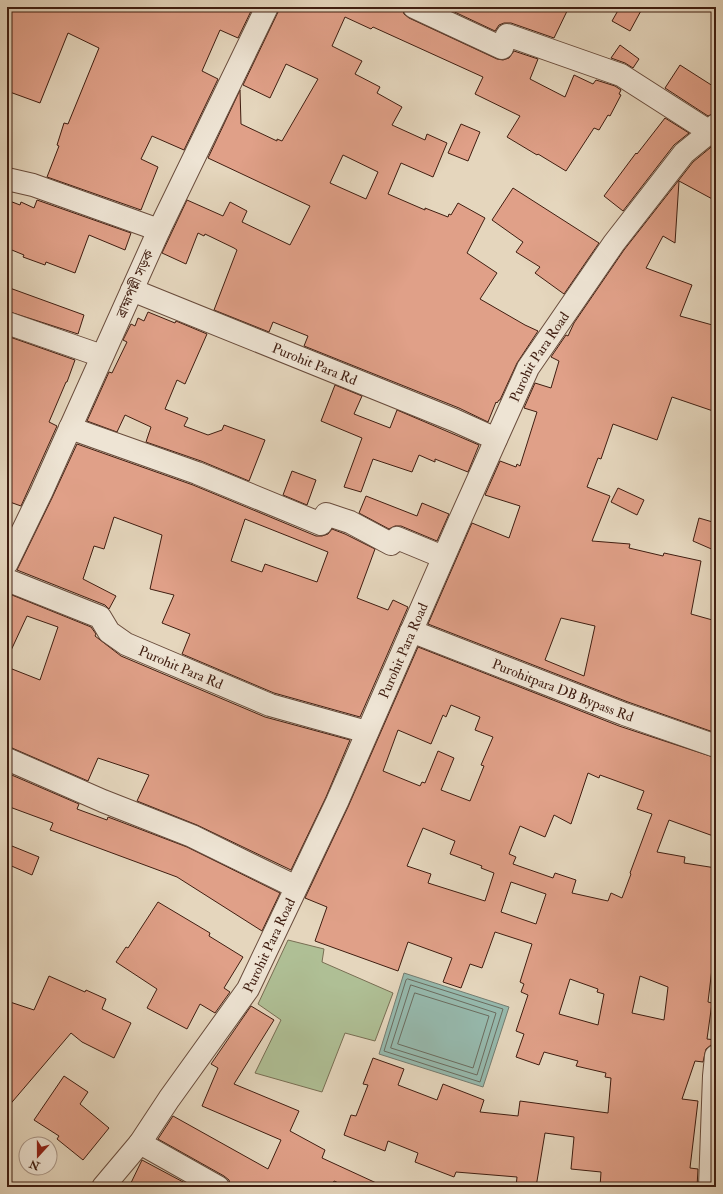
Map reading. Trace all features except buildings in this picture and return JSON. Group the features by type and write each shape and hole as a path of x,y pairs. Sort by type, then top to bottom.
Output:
{"street":[{"name":"ব্রাহ্মপল্লী সড়ক","path":"7,563 41,493 159,230 267,7"},
{"path":"414,7 502,48 507,35 621,76 713,129"},
{"name":"Purohit Para Road","path":"103,1187 140,1143 169,1099 248,989 337,802 443,557 528,368 614,243 684,153 713,129"},
{"path":"7,179 33,185 159,230"},
{"name":"Purohit Para Rd","path":"132,290 454,420 496,439"},
{"path":"7,323 102,356"},
{"path":"70,428 197,473 321,524 326,514 350,522 391,544 397,538 443,557"},
{"name":"Purohit Para Rd","path":"7,580 100,617 110,632 126,644 270,705 367,732"},
{"name":"Purohitpara DB Bypass Rd","path":"411,631 624,714 716,746"},
{"path":"7,759 103,801 192,836 296,887"},
{"path":"710,1187 716,1056"},
{"path":"140,1143 218,1187"}],"green space":[{"path":"288,940 324,949 322,962 393,993 375,1041 345,1033 322,1092 255,1073 281,1020 258,1004"}],"water":[{"path":"404,973 509,1007 483,1087 379,1054"}]}
